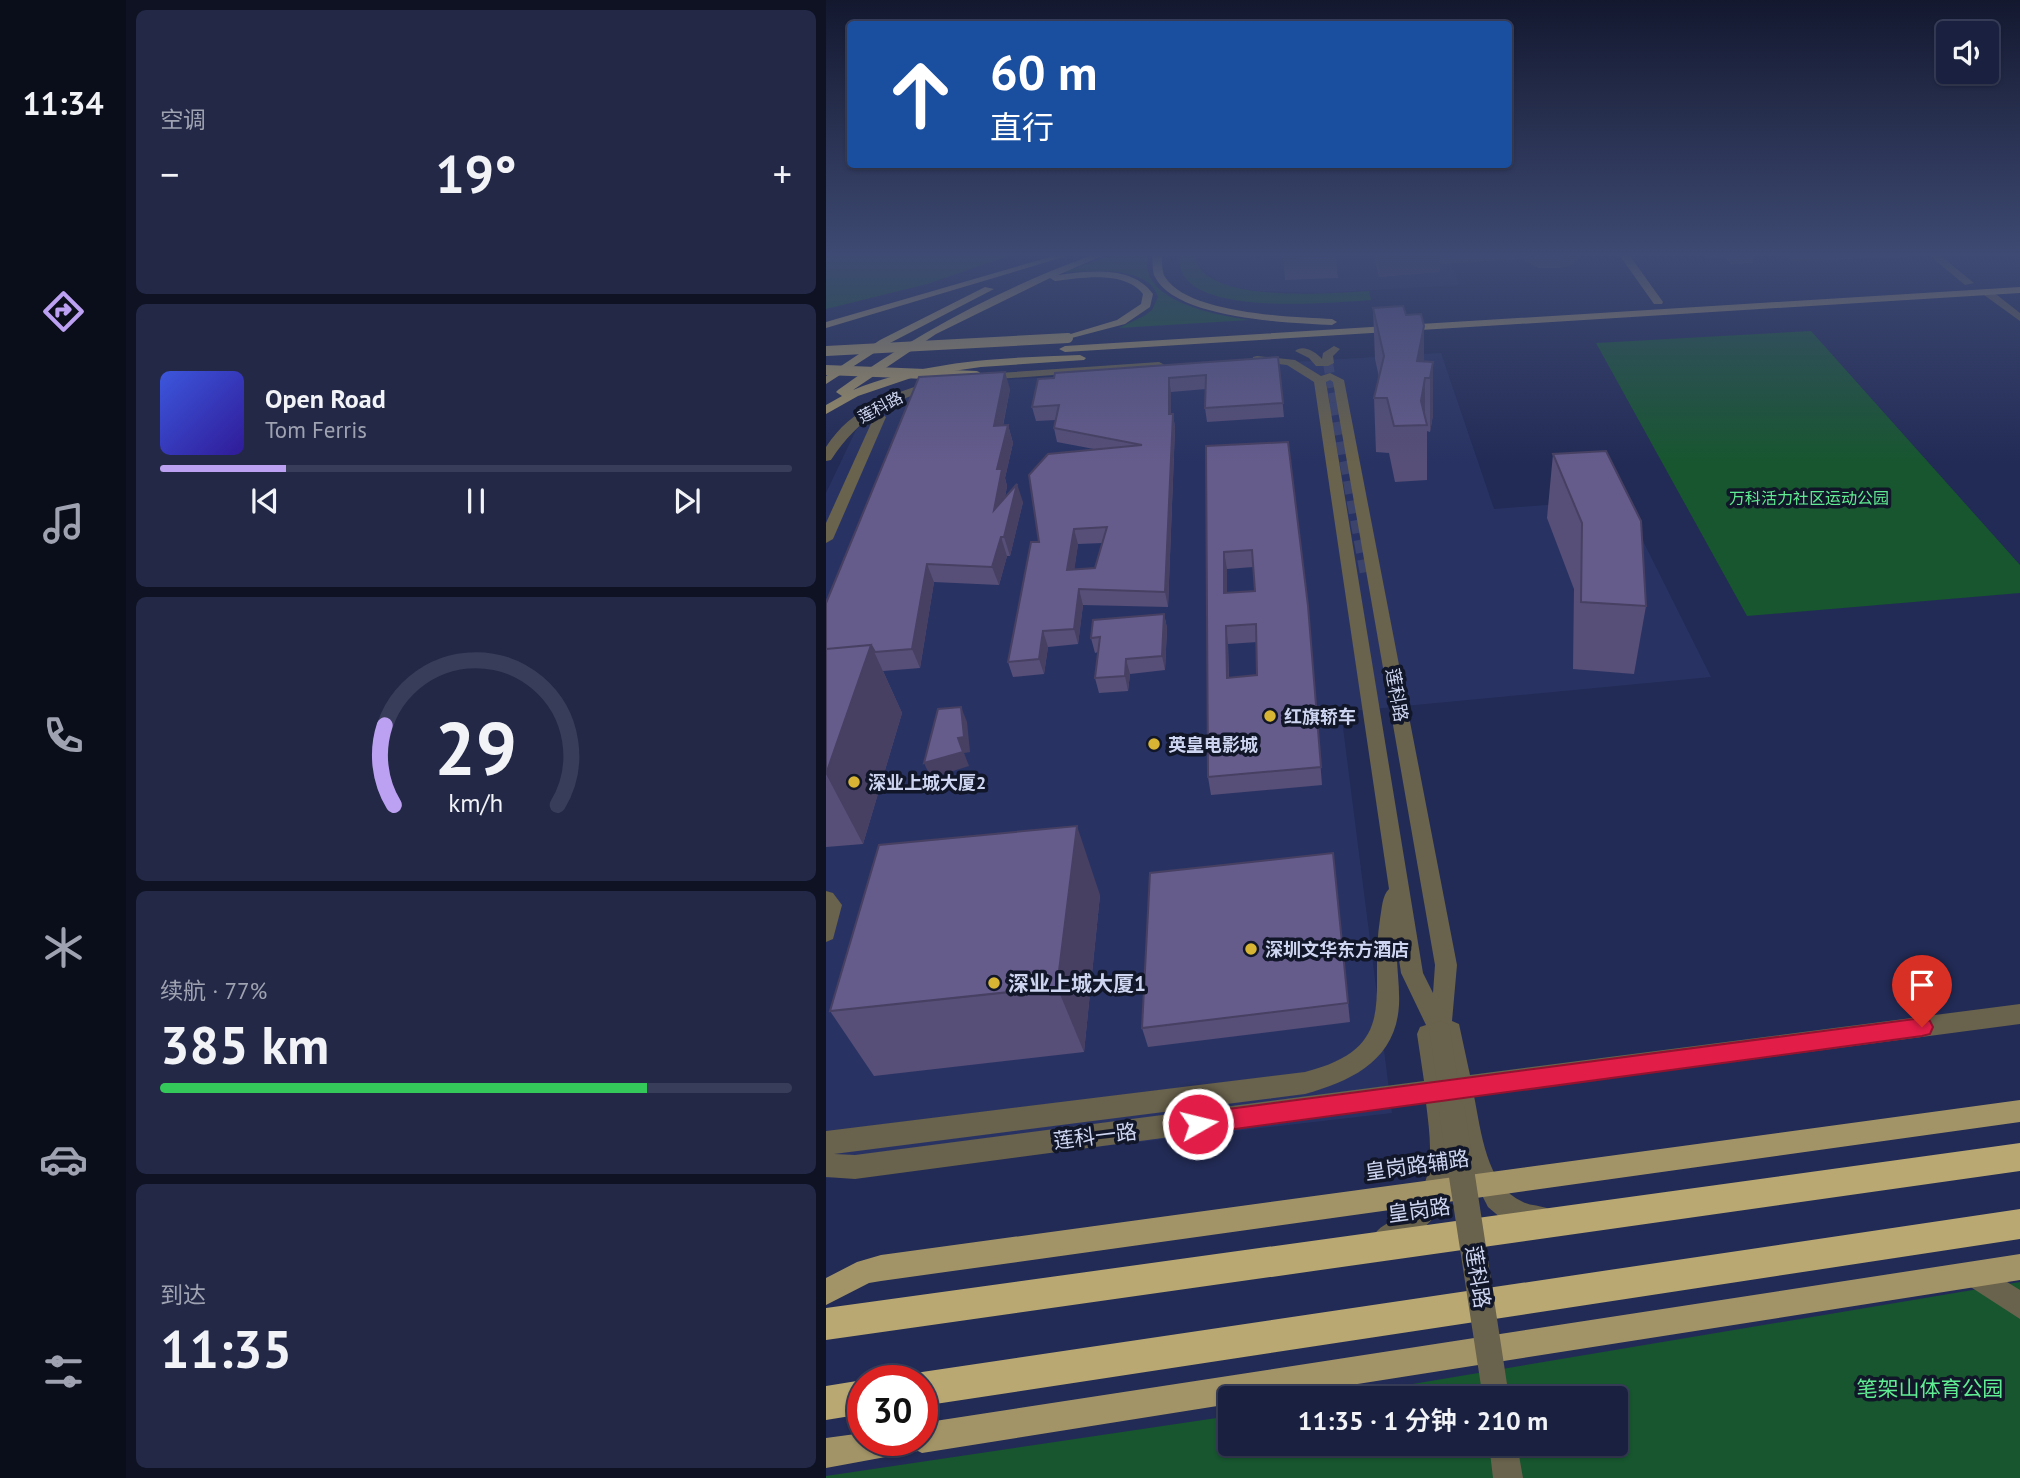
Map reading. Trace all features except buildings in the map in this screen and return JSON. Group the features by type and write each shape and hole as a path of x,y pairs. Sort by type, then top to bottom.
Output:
{"highway":[{"name":"皇岗路","path":"826,1324 2020,1157"},
{"path":"938,1387 2020,1224"},
{"path":"826,1403 847,1400"}],"main road":[{"path":"826,381 860,357 920,325"},
{"path":"826,408 896,355 945,325"},
{"path":"1066,343 1111,325"},
{"path":"826,363 1294,325"},
{"path":"826,351 1310,336 1484,325"},
{"path":"826,408 875,385 935,369 1196,349 1310,336"},
{"path":"826,370 992,376"},
{"name":"皇岗路辅路","path":"826,1292 866,1271 881,1268 2020,1111"},
{"path":"938,1436 2020,1267"},
{"path":"826,1453 847,1450"}],"street":[{"path":"1323,369 1327,355 1334,349"},
{"name":"莲科路","path":"1301,351 1313,356 1330,376 1338,380 1446,965 1436,1091 1442,1154 1437,1190 1426,1208 1412,1222 1392,1236 1361,1249"},
{"name":"莲科路","path":"1242,360 1294,362 1308,368 1323,369"},
{"name":"莲科路","path":"826,457 845,428 874,407 905,393 936,384 992,376 1173,365"},
{"name":"莲科路","path":"1323,369 1412,973 1462,1087 1475,1150 1487,1184 1496,1198 1526,1217 1572,1220"},
{"path":"826,538 880,417"},
{"path":"826,1143 1305,1083 1335,1075 1369,1054 1382,1035 1388,1003 1386,966 1396,878"},
{"path":"826,899 832,905 826,933"},
{"name":"莲科一路","path":"826,1165 866,1165 2020,1014"},
{"name":"莲科路","path":"1439,1032 1494,1386"},
{"path":"1975,1275 2020,1306"},
{"path":"1505,1456 1508,1478"}],"shaded area":[{"path":"1441,353 1494,509 1622,499 1711,677 1341,712 1392,1113 826,1178 826,493 856,430 876,412 900,398 953,383"}],"green space":[{"path":"1125,325 1168,325 1119,328"},
{"name":"万科活力社区运动公园","path":"1811,331 2020,565 2020,593 1747,616 1596,343"},
{"name":"笔架山体育公园","path":"2020,1282 2020,1478 826,1478 1218,1418 1218,1456 1628,1456 1628,1386 1400,1386"}],"tunnel":[{"path":"1328,363 1335,404"},
{"path":"1335,402 1367,577"}],"place":[{"name":"红旗轿车","path":"1270,716"},
{"name":"英皇电影城","path":"1154,744"},
{"name":"深业上城大厦2","path":"854,782"},
{"name":"深圳文华东方酒店","path":"1251,949"},
{"name":"深业上城大厦1","path":"994,983"}],"route":[{"path":"1198,1124 1922,1027"}]}
